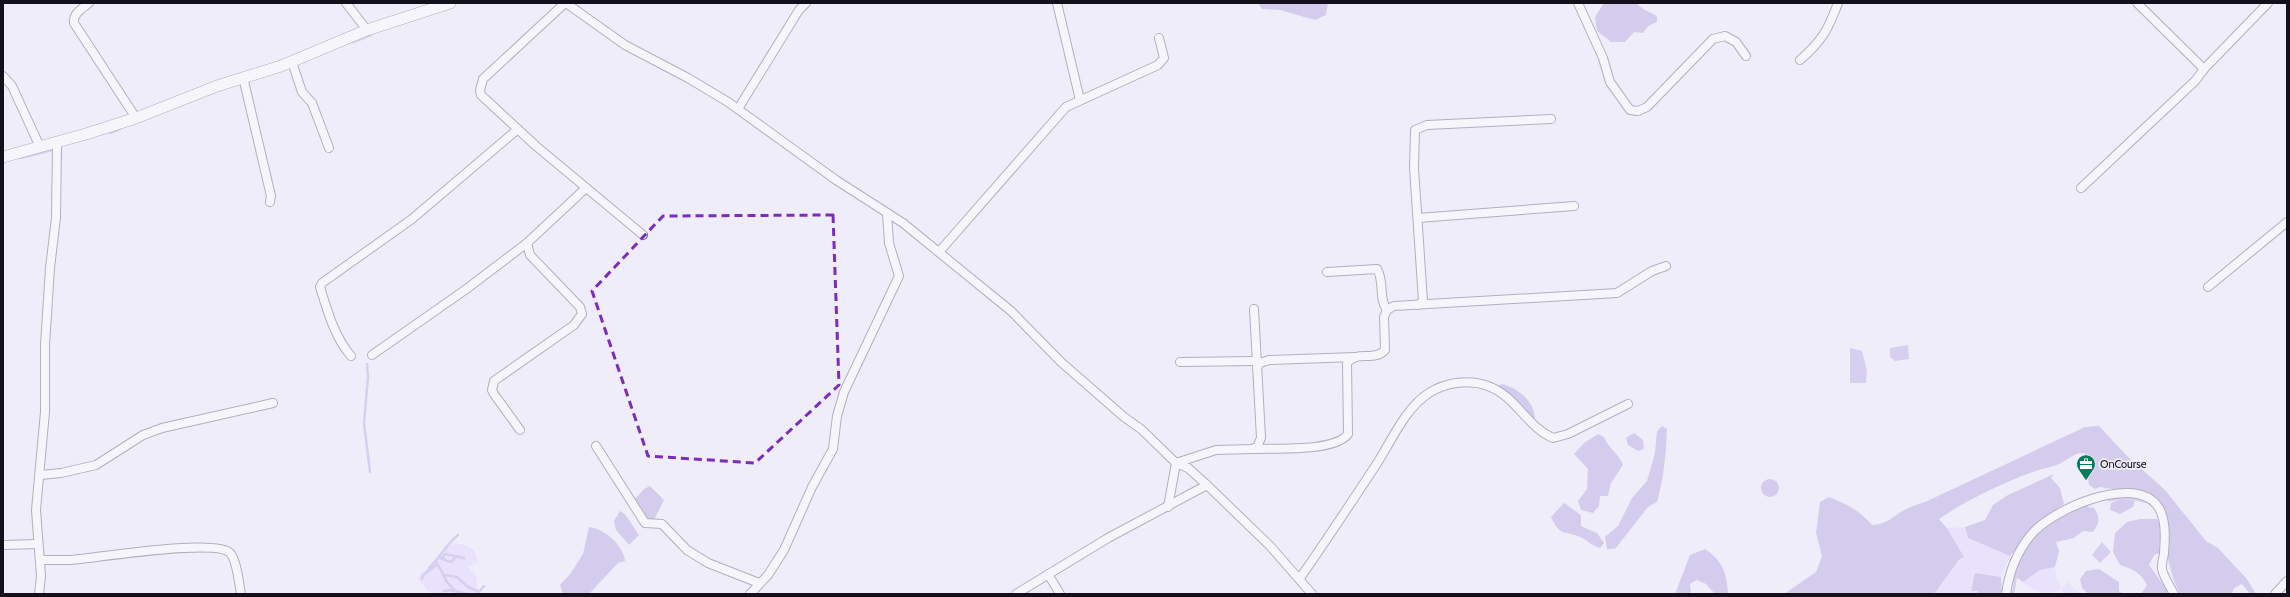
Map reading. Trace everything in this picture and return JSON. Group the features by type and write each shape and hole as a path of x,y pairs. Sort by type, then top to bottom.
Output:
{"street":[{"path":"89,3 77,13 74,18 74,23 136,118"},
{"path":"346,3 367,30"},
{"path":"3,157 57,143 136,118 243,77 292,62 367,30 450,3"},
{"path":"643,235 518,129 482,95 481,85 493,69 565,3 625,45 705,87 836,180 903,223 1011,311 1062,362 1124,417 1141,429 1176,463 1188,468 1207,484 1270,546 1300,578 1312,594"},
{"path":"793,3 799,10"},
{"path":"738,109 799,10 806,3"},
{"path":"1057,3 1080,100"},
{"path":"1578,3 1603,58 1610,82 1630,110 1638,111 1647,107 1713,39 1725,36 1736,42 1746,56"},
{"path":"1800,60 1818,44 1826,34 1838,3"},
{"path":"2137,3 2204,69"},
{"path":"2081,188 2150,125 2195,81 2204,69 2268,3"},
{"path":"939,252 1066,108 1080,100 1158,65 1164,58 1159,38"},
{"path":"292,62 302,92 312,103 329,148"},
{"path":"3,76 12,86 40,147"},
{"path":"243,77 271,196 270,202"},
{"path":"1418,305 1423,301 1414,139 1415,130 1420,126 1551,119"},
{"path":"351,356 341,342 323,298 320,287 322,282 412,219 518,129"},
{"path":"39,594 41,576 36,510 45,412 47,298 56,218 57,143"},
{"path":"372,355 465,290 527,243 586,188"},
{"path":"1418,218 1574,206"},
{"path":"750,594 768,575 788,544 812,487 833,449 837,416 844,392 899,276 889,243 887,213"},
{"path":"2208,287 2287,222"},
{"path":"520,430 494,394 492,390 494,381 574,325 581,318 582,314 580,307 530,255 527,243"},
{"path":"1386,310 1394,306 1617,293 1652,271 1666,266"},
{"path":"1180,362 1257,364 1269,360 1374,357 1385,350 1384,317 1386,310 1383,305 1381,275 1377,269 1327,272"},
{"path":"1252,449 1257,447 1260,438 1254,309"},
{"path":"1176,463 1216,450 1323,446 1344,440 1348,434 1347,362 1355,357"},
{"path":"1300,578 1406,418 1429,393 1453,383 1471,382 1488,386 1507,396 1536,426 1553,438 1568,434 1628,404"},
{"path":"40,475 60,473 96,465 143,434 162,428 274,403"},
{"path":"596,446 645,523 662,524 687,550 708,563 759,583"},
{"path":"1168,507 1176,463"},
{"path":"1016,594 1108,538 1168,507 1207,484"},
{"path":"2006,594 2017,555 2031,534 2065,508 2094,498 2125,494 2149,498 2157,505 2161,512 2165,528 2162,568 2174,594"},
{"path":"3,545 38,544"},
{"path":"40,560 70,560 137,551 169,550 196,546 219,547 226,549 232,555 241,594"},
{"path":"1048,574 1060,594"},
{"path":"2275,594 2287,581"}],"highlighted area":[{"path":"833,215 839,385 755,463 648,456 592,291 663,216"}],"shaded area":[{"path":"1258,3 1328,3 1326,15 1315,20 1280,10 1262,9"},
{"path":"1604,3 1636,3 1643,9 1657,16 1657,22 1648,26 1643,33 1634,32 1625,42 1611,42 1597,31 1595,17"},
{"path":"1908,345 1909,359 1895,361 1890,357 1890,348"},
{"path":"1850,348 1862,351 1867,371 1866,383 1850,383"},
{"path":"1502,384 1514,389 1524,396 1532,406 1535,418 1531,418 1497,386"},
{"path":"1662,426 1667,429 1666,447 1663,475 1657,502 1648,507 1615,549 1607,549 1605,537 1618,526 1632,498 1647,481 1655,453 1657,431"},
{"path":"2099,426 2127,456 2165,490 2206,541 2218,548 2247,579 2256,594 2250,594 2242,584 2234,588 2232,594 2180,594 2168,559 2166,523 2161,505 2156,498 2143,491 2100,487 2095,489 2089,485 2086,470 2089,461 2084,453 2081,453 2052,467 2033,472 1995,488 1961,505 1939,519 1947,528 1964,557 1959,560 1934,594 1784,594 1816,572 1822,556 1816,533 1820,502 1829,497 1852,508 1872,525 1877,525 1906,509 1925,502 2085,427"},
{"path":"1634,433 1643,440 1644,449 1638,451 1628,445 1626,438"},
{"path":"1598,434 1604,437 1623,465 1611,483 1608,496 1600,496 1599,506 1593,513 1581,510 1578,501 1587,489 1588,469 1574,454 1584,443"},
{"path":"2054,474 2051,478 2060,488 2064,504 2035,525 2010,556 1968,538 1965,527 1985,520 1993,505 2008,495"},
{"path":"1770,479 1776,482 1779,488 1776,494 1770,497 1764,494 1761,488 1764,482"},
{"path":"650,486 664,500 652,524 647,523 633,501 644,489"},
{"path":"2121,499 2135,500 2133,507 2120,514 2110,510 2111,503"},
{"path":"1564,503 1581,515 1581,526 1597,533 1604,543 1600,548 1594,546 1583,538 1563,532 1557,528 1551,517"},
{"path":"2089,505 2088,507 2094,508 2098,517 2097,526 2093,532 2083,531 2074,538 2056,542 2059,551 2055,567 2040,570 2023,582 2016,577 2026,549 2033,538 2046,525 2072,510"},
{"path":"620,511 625,514 639,535 629,545 616,530 614,521"},
{"path":"2140,519 2157,519 2161,526 2161,553 2154,555 2149,565 2170,594 2141,594 2147,585 2145,581 2136,572 2120,565 2113,552 2115,533 2127,522"},
{"path":"589,527 595,528 607,534 621,550 625,561 618,563 589,594 563,594 560,585 571,573 583,554"},
{"path":"1965,527 1968,538 2010,556 2001,577 1975,573 1971,590 1978,591 1976,594 1934,594 1960,560 1964,557 1947,528"},
{"path":"2102,542 2111,552 2100,563 2092,555"},
{"path":"463,544 474,550 478,562 468,567 476,576 478,594 431,594 417,578 436,561 446,545"},
{"path":"1705,549 1716,558 1723,568 1727,580 1728,594 1715,594 1706,584 1697,580 1690,584 1691,594 1675,594 1690,555"},
{"path":"2055,567 2057,579 2062,588 2067,582 2081,594 2063,594 2062,589 2051,593 2042,593 2023,582 2040,570"},
{"path":"2099,569 2119,582 2119,591 2124,594 2088,594 2082,588 2080,579 2086,571"},
{"path":"1975,573 2001,577 2002,594 1976,594 1978,591 1971,591"}],"waterway":[{"path":"353,42 371,35"},
{"path":"110,133 120,129"},
{"path":"20,158 53,150"},
{"path":"367,364 368,377 364,423 370,472"},
{"path":"2108,500 2131,498 2147,502"},
{"path":"2044,529 2057,519"},
{"path":"429,568 458,535"},
{"path":"2013,594 2017,569 2024,552"},
{"path":"439,556 442,559 445,554 464,558"},
{"path":"442,559 451,562 455,558"},
{"path":"436,561 447,582 458,594"},
{"path":"422,579 423,575 438,564"},
{"path":"445,575 457,577 468,587 479,592 484,586"},
{"path":"444,591 451,590 468,594"}],"place":[{"name":"OnCourse","path":"2086,481"}]}
